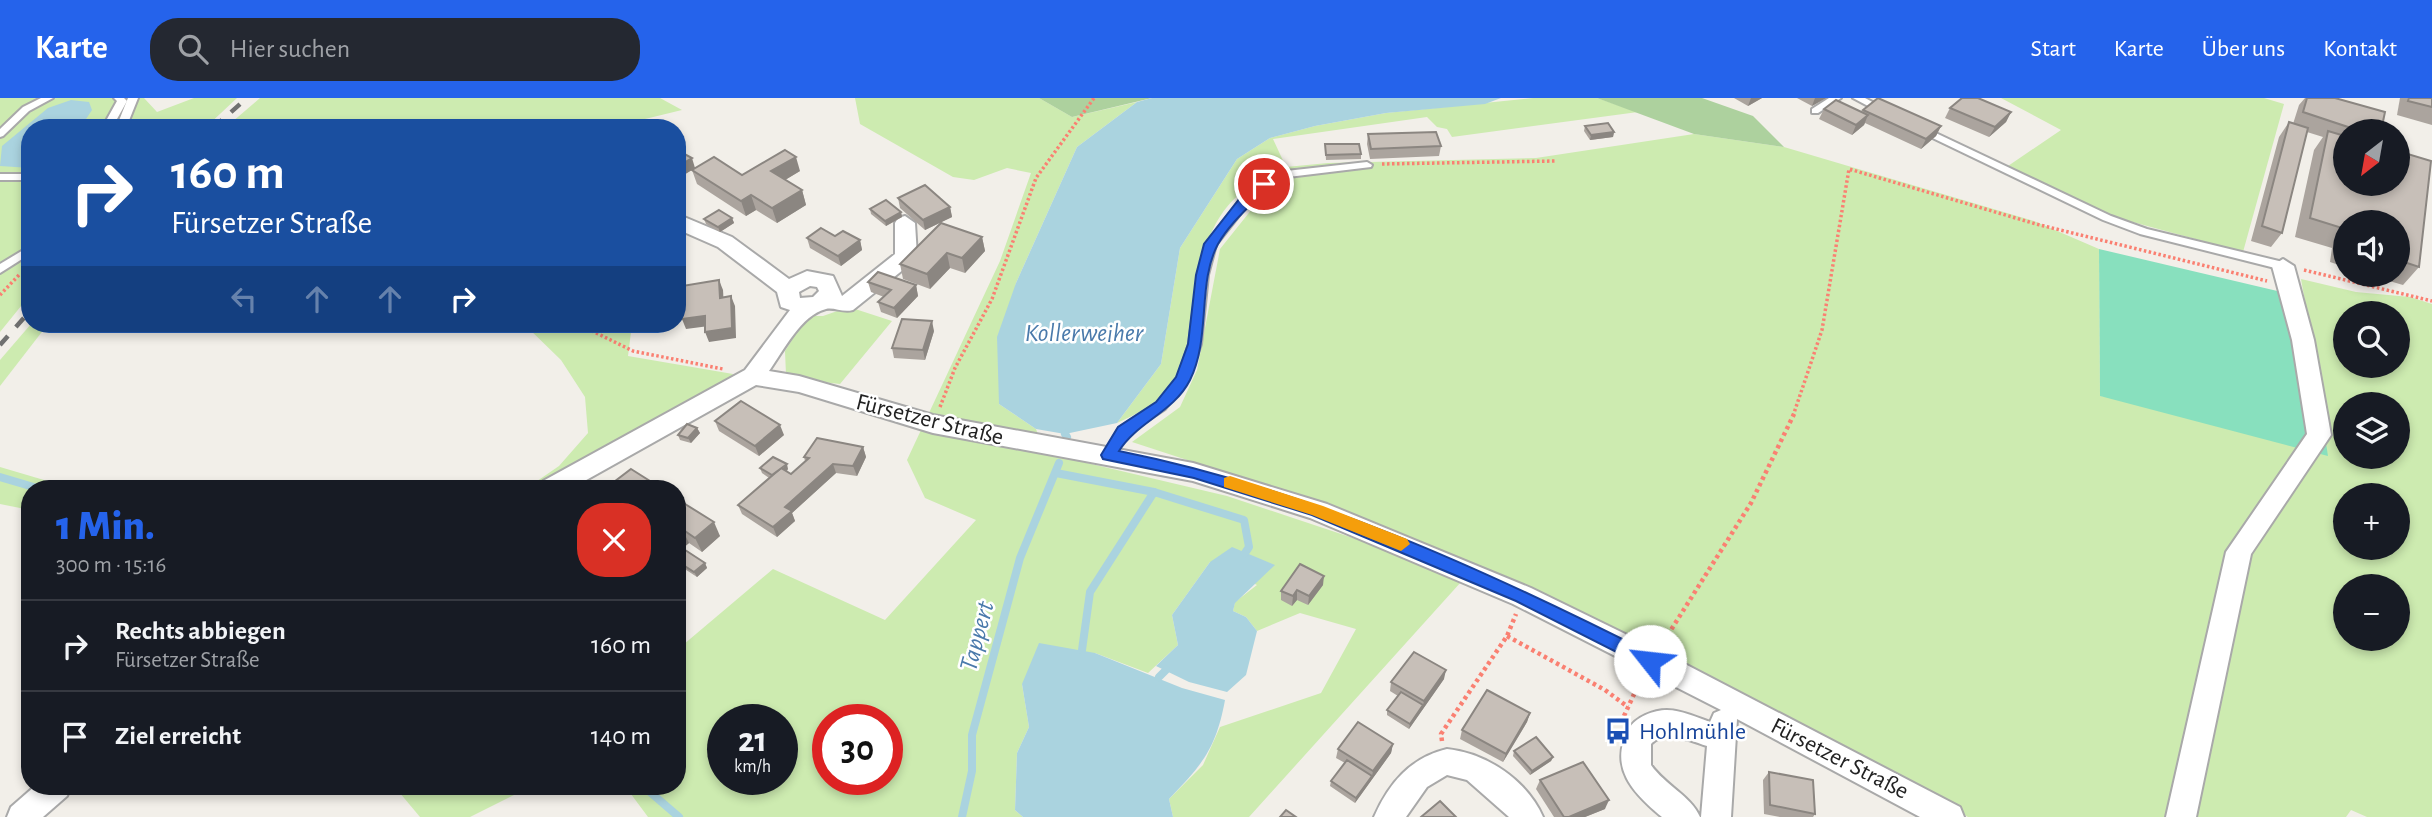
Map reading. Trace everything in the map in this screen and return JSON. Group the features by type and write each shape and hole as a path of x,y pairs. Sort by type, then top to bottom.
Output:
{"street":[{"path":"566,480 752,376 804,307 826,298 845,305 906,256 905,223"},
{"path":"686,225 725,242 788,289 789,302 804,307"},
{"path":"2181,817 2239,552 2319,435 2303,340 2285,276"},
{"path":"788,289 807,278 820,279 829,286 826,298"},
{"name":"Fürsetzer Straße","path":"752,376 799,384 933,424 1194,472 1318,511 1522,596 1950,817"},
{"path":"1716,817 1721,738 1728,701"},
{"path":"1685,817 1646,785 1637,768 1634,748 1641,734 1654,725 1667,723 1721,738"},
{"path":"1389,817 1418,775 1444,762 1468,764 1486,775 1528,817"},
{"path":"22,817 46,795"}],"lane":[{"path":"0,134 26,109 48,98"},
{"path":"1815,111 1836,98"},
{"path":"1858,98 1895,116"},
{"path":"113,119 126,99"},
{"path":"123,119 126,99"},
{"path":"1908,122 2119,223 2285,276"},
{"path":"1109,455 1123,431 1161,406 1183,379 1195,344 1203,275 1211,244 1252,192 1277,176 1367,164"},
{"path":"0,177 21,177"},
{"path":"0,269 21,255"}],"path":[{"path":"933,424 955,368 992,299 1036,178 1094,98"},
{"path":"1367,164 1555,161"},
{"path":"1650,661 1718,562 1776,461 1816,353 1833,271 1841,198 1849,169 2036,224 2285,276 2432,301"},
{"path":"0,295 21,273"},
{"path":"596,333 633,351 752,376"},
{"path":"1444,762 1441,734 1507,636 1522,596"},
{"path":"1507,636 1605,690 1628,707"}],"green space":[{"path":"0,98 144,98 157,112 194,98 237,98 215,119 21,119 21,306 0,332"},
{"path":"260,98 660,98 682,110 645,119 236,119"},
{"path":"855,98 1039,98 1072,117 1137,102 1077,147 1016,283 999,404 1036,429 1045,453 1227,496 1368,543 1461,582 1249,817 1173,817 1169,799 1203,765 1220,727 1321,693 1356,629 1300,613 1257,631 1246,617 1233,611 1235,602 1257,585 1210,562 1172,615 1178,645 1148,673 1095,653 1022,684 1029,727 1017,753 1015,810 1023,817 648,817 632,795 686,795 686,642 773,569 885,620 976,520 925,498 907,460 1000,261 1031,173 1007,168 974,180 953,177 860,124"},
{"path":"1039,98 1152,98 1072,117"},
{"path":"1533,98 1597,98 1638,112 1452,137 1447,129 1437,127 1427,117 1273,139 1286,167 1328,163 1536,158 1694,134 1784,147 2034,221 2099,249 2100,396 2326,420 2301,279 2356,292 2410,297 2432,304 2432,817 2367,817 2351,810 2346,817 1968,817 1943,802 1331,507 1132,442 1180,407 1197,370 1220,249 1284,169 1260,178 1227,207 1213,229 1205,252 1185,355 1175,379 1158,401 1117,423 1161,364 1180,248 1237,159 1270,138 1315,126 1386,113"},
{"path":"1597,98 1702,98 1753,116 1784,147 1694,134"},
{"path":"2001,98 2264,98 2284,104 2243,252 2103,214 2008,166 2061,130"},
{"path":"2099,249 2303,297 2328,456 2100,396"},
{"path":"849,307 892,321 840,384 795,379 786,375 785,351 807,316 823,316"},
{"path":"23,333 41,333 0,386 0,360"},
{"path":"533,333 631,333 628,356 733,374 723,390 568,480 539,480 559,466 588,433 585,397 561,360"},
{"path":"0,467 44,480 21,480 21,508 0,504"},
{"path":"402,795 514,795 470,817 420,817"}],"water":[{"name":"Kollerweiher","path":"1152,98 1501,98 1485,104 1386,113 1315,126 1270,138 1237,159 1180,248 1161,364 1117,423 1065,434 1036,429 999,404 997,337 1016,283 1077,147 1137,102"},
{"path":"71,100 89,102 92,110 86,119 35,119 48,108"},
{"path":"21,130 21,167 0,166 2,146"},
{"path":"1232,547 1275,565 1235,603 1233,611 1246,617 1257,631 1246,675 1227,692 1189,682 1156,666 1178,645 1172,615 1210,562"},
{"path":"1039,643 1095,653 1182,688 1225,700 1217,731 1206,755 1169,799 1173,817 1023,817 1015,810 1017,753 1029,727 1022,684"}],"building":[{"path":"1878,98 1941,126 1926,139 1863,110"},
{"path":"1962,98 1978,98 2011,112 1995,127 1950,108"},
{"path":"2307,98 2335,98 2385,112 2384,119 2333,119 2333,122 2303,112"},
{"path":"2409,98 2432,98 2432,107 2408,101"},
{"path":"1836,100 1868,115 1856,125 1824,109"},
{"path":"2289,122 2308,128 2282,233 2262,226"},
{"path":"1608,123 1614,132 1591,135 1585,126"},
{"path":"2328,131 2333,132 2333,196 2410,196 2410,155 2431,161 2419,267 2410,264 2410,210 2333,210 2333,225 2310,218"},
{"path":"1436,132 1441,146 1371,149 1368,134"},
{"path":"1325,144 1359,144 1361,154 1326,155"},
{"path":"785,150 796,157 771,171 802,190 772,208 751,195 741,201 692,170 714,157 742,175"},
{"path":"925,185 950,207 923,220 898,198"},
{"path":"886,200 901,212 885,221 870,209"},
{"path":"719,210 732,218 718,227 704,219"},
{"path":"941,223 982,237 962,258 947,253 927,274 900,264"},
{"path":"821,228 835,236 843,231 860,240 838,256 807,238"},
{"path":"878,272 916,285 894,308 878,302 891,290 868,282"},
{"path":"719,280 720,298 731,296 732,328 705,332 705,316 686,318 686,285"},
{"path":"902,319 932,321 923,350 892,348"},
{"path":"741,401 780,425 755,446 715,421"},
{"path":"687,424 697,428 688,438 678,435"},
{"path":"817,438 863,447 853,466 833,464 785,507 792,511 773,527 738,505 781,468 791,474 809,458 804,457"},
{"path":"773,457 787,464 772,475 760,468"},
{"path":"631,469 648,480 617,480"},
{"path":"686,505 714,522 695,538 686,532"},
{"path":"686,551 705,563 694,572 686,567"},
{"path":"1300,564 1324,576 1309,596 1297,590 1293,596 1281,591"},
{"path":"1414,652 1446,670 1424,701 1391,682"},
{"path":"1487,690 1530,713 1506,754 1462,730"},
{"path":"1401,692 1423,705 1410,724 1387,710"},
{"path":"1358,722 1393,744 1373,771 1338,749"},
{"path":"1536,737 1553,757 1532,771 1514,751"},
{"path":"1347,760 1372,776 1356,798 1331,781"},
{"path":"1583,762 1609,800 1564,817 1540,780"},
{"path":"1769,772 1813,780 1815,814 1770,805"},
{"path":"1440,801 1456,817 1421,817"},
{"path":"1286,810 1296,817 1280,817"}],"waterway":[{"name":"Tappert","path":"962,817 972,771 972,735 1020,558 1059,463"},
{"name":"Tappert","path":"1056,473 1154,492"},
{"path":"0,477 21,483"},
{"name":"Tappert","path":"1082,650 1090,592 1154,492"},
{"path":"1154,492 1244,520 1249,547 1245,553"},
{"path":"1159,677 1166,670"},
{"path":"653,795 679,817"}],"railway":[{"path":"223,119 247,98"},
{"path":"0,345 21,321"}],"slow traffic":[{"path":"1230,483 1318,511 1401,544"}],"place":[{"name":"Hohlmühle","path":"1618,731"}],"route":[{"path":"1264,184 1252,192 1211,244 1203,275 1195,344 1183,379 1161,406 1123,431 1109,455 1194,472 1318,511 1522,596 1650,661"}]}
